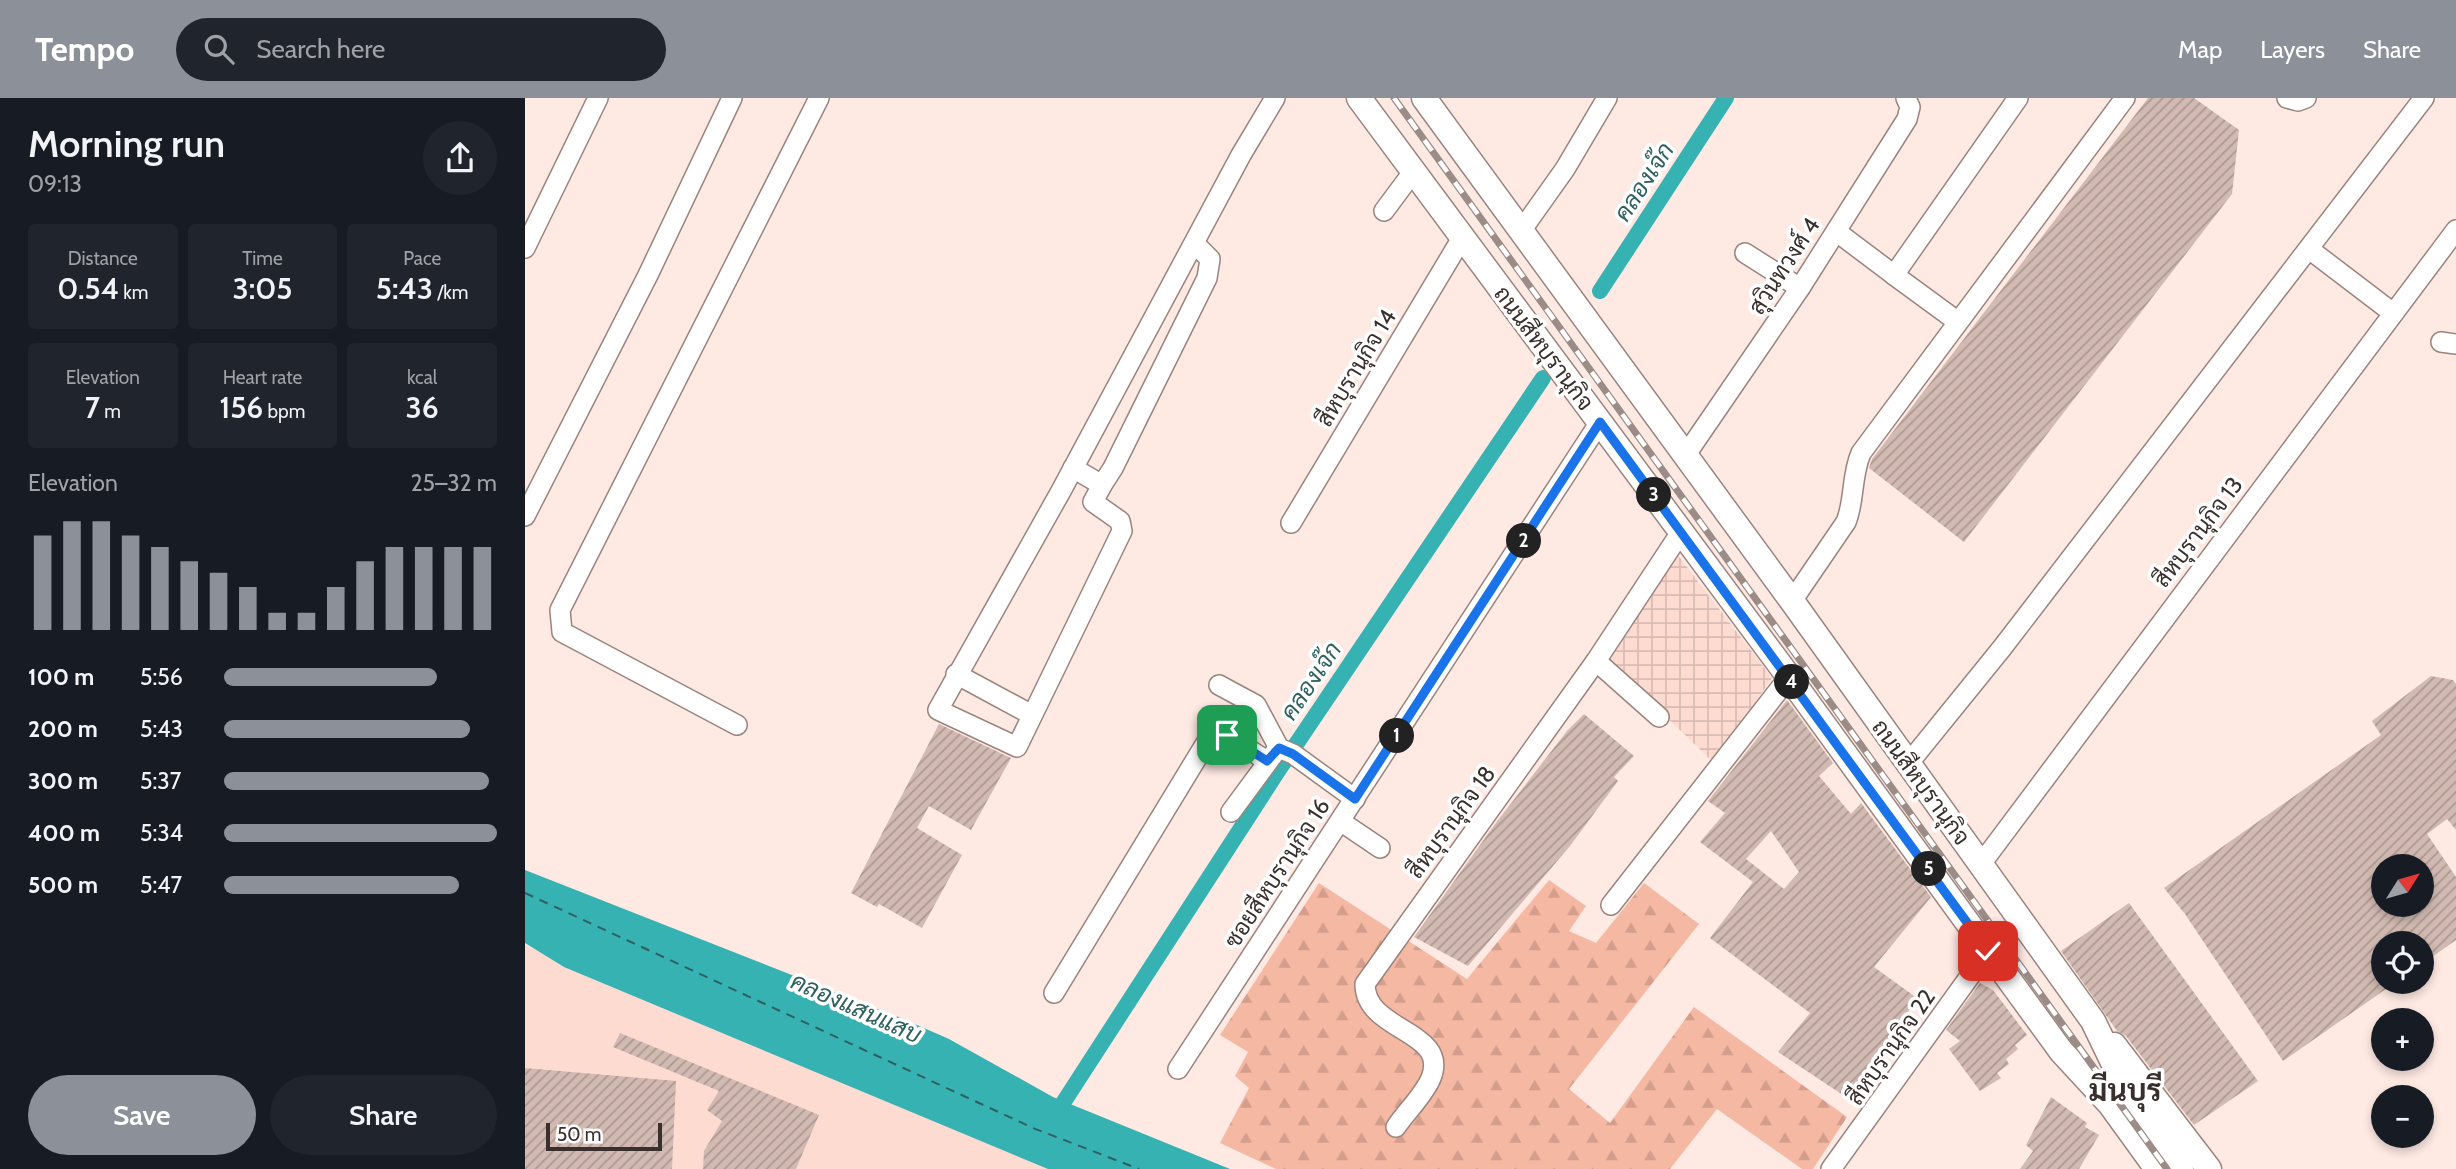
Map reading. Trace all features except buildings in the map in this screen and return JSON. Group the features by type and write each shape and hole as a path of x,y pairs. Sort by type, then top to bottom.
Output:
{"main road":[{"name":"ถนนสีหบุรานุกิจ","path":"1359,98 1789,677 2061,1051 2111,1104 2157,1169"},
{"name":"ถนนสีหบุรานุกิจ","path":"1424,98 1792,601 2093,1021 2125,1087 2181,1169"},
{"path":"2093,1021 2143,1079 2210,1169"},
{"path":"2061,1051 2137,1169"}],"street":[{"path":"525,248 598,98"},
{"path":"525,516 647,275 732,98"},
{"path":"737,725 562,632 560,610 819,98"},
{"path":"1195,244 1210,259 1207,278 1093,502 1120,521 1122,531 1017,747 938,709 1073,468 1241,155 1275,98"},
{"path":"1521,231 1565,169 1607,98"},
{"path":"1894,275 2018,98"},
{"path":"1792,601 1846,522 1851,508 1855,467 1861,453 2125,98"},
{"path":"2287,98 2298,101 2306,98"},
{"path":"1908,764 2002,648 2424,98"},
{"name":"สุวินทวงศ์ 4","path":"1685,456 1837,232 1907,119 1910,101"},
{"path":"1384,211 1413,172"},
{"name":"สีหบุรานุกิจ 13","path":"1981,864 2456,230"},
{"path":"1837,232 1949,316"},
{"name":"สีหบุรานุกิจ 14","path":"1291,523 1462,237"},
{"path":"2309,249 2393,313"},
{"path":"1745,253 1800,288"},
{"name":"ซอยสีหบุรานุกิจ 16","path":"1178,1069 1600,422"},
{"path":"1073,468 1102,485"},
{"name":"สีหบุรานุกิจ 18","path":"1396,1127 1431,1078 1434,1058 1424,1042 1375,1012 1365,998 1365,984 1596,661 1681,532"},
{"path":"1596,661 1658,717"},
{"path":"956,674 1032,715"},
{"path":"1611,905 1789,677"},
{"path":"1219,685 1256,705 1273,754"},
{"path":"1054,993 1209,738 1217,733 1227,735 1273,754 1305,762 1355,799"},
{"path":"1231,812 1273,754"},
{"path":"1340,821 1380,848"},
{"name":"สีหบุรานุกิจ 22","path":"1831,1169 1988,951"}],"shaded area":[{"path":"1677,554 1772,678 1737,729 1711,760 1609,662"},
{"path":"525,945 1051,1169 525,1169"}],"green space":[{"path":"1549,880 1586,906 1569,931 1596,943 1644,883 1699,924 1569,1089 1610,1123 1694,1007 1847,1117 1813,1169 1802,1169 1717,1109 1670,1169 1276,1169 1220,1143 1249,1088 1235,1076 1248,1052 1220,1035 1319,883 1467,979"}],"water":[{"name":"คลองแสนแสบ","path":"525,870 901,1018 949,1039 1053,1097 1230,1169 1048,1169 564,967 525,943"}],"waterway":[{"name":"คลองเจ๊ก","path":"1600,291 1726,98"},
{"name":"คลองเจ๊ก","path":"1054,1117 1276,774 1543,378"}],"ferry route":[{"path":"525,893 1033,1128 1139,1169"}],"railway":[{"path":"1394,98 2167,1169"}],"district":[{"name":"มีนบุรี","path":"2125,1091"}],"route":[{"path":"1227,735 1267,761 1279,748 1293,754 1355,799 1600,422 1988,951"}]}
